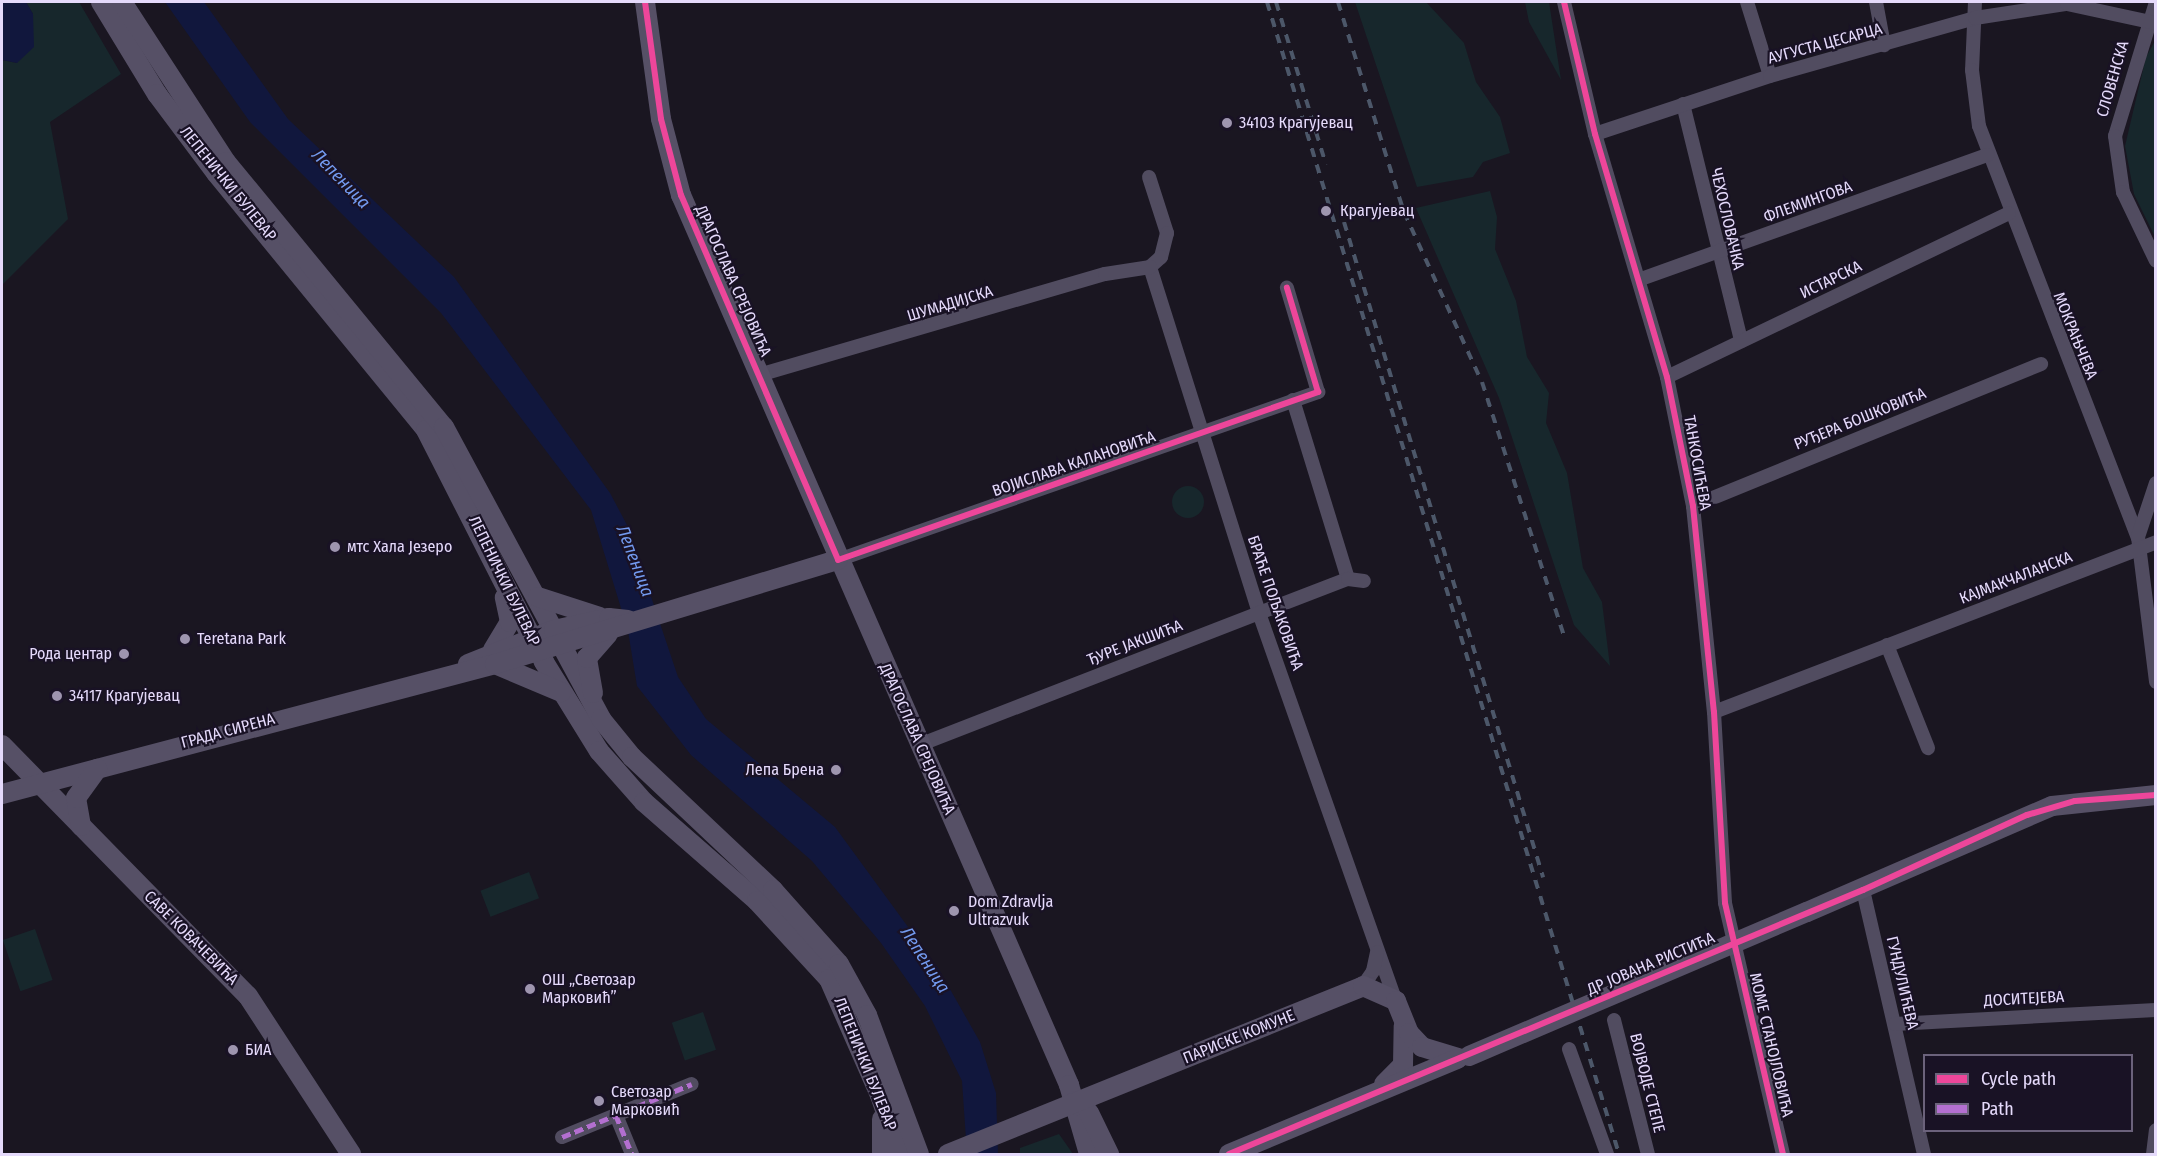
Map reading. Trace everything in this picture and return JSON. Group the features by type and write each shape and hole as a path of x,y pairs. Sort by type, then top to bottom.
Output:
{"main road":[{"name":"ЛЕПЕНИЧКИ БУЛЕВАР","path":"101,2 157,94 216,173 426,430 497,563 535,644 561,692 599,751 644,802 757,901 819,966 844,1008 880,1095 900,1155"},
{"name":"ЛЕПЕНИЧКИ БУЛЕВАР","path":"122,2 226,162 426,400 472,472 601,719 640,765 773,890 839,964 867,1015 919,1155"},
{"name":"ДРАГОСЛАВА СРЕЈОВИЋА","path":"645,2 661,119 675,179 838,560 1075,1101 1089,1113 1103,1154"},
{"name":"ВОЈИСЛАВА КАЛАНОВИЋА","path":"558,637 680,606 838,560"},
{"path":"497,563 511,617 494,657 561,692"},
{"path":"538,597 616,623 588,653 586,666 601,719"},
{"name":"ГРАДА СИРЕНА","path":"2,794 455,671 558,637"},
{"name":"САВЕ КОВАЧЕВИЋА","path":"2,745 248,996 351,1155"},
{"path":"81,826 76,798 100,766"},
{"name":"ДР ЈОВАНА РИСТИЋА","path":"1229,1155 1863,890 2052,806 2156,795"},
{"path":"1363,986 1396,1001 1404,1024 1401,1070 1371,1094"},
{"name":"ПАРИСКЕ КОМУНЕ","path":"949,1154 1363,986"},
{"path":"1404,1024 1430,1052 1463,1057"},
{"path":"880,1095 882,1155"}],"street":[{"name":"ТАНКОСИЋЕВА","path":"1564,2 1595,134 1641,279 1667,377 1693,506 1714,712 1723,877 1733,942"},
{"path":"1747,2 1770,76"},
{"path":"1876,2 1884,45"},
{"name":"МОКРАЊЧЕВА","path":"1975,2 1974,100 1987,155 2139,543 2156,682"},
{"path":"2152,23 2156,2"},
{"name":"АУГУСТА ЦЕСАРЦА","path":"1595,134 1770,76 1975,18 2068,3"},
{"name":"СЛОВЕНСКА","path":"2068,3 2152,23 2115,136 2123,192 2156,261"},
{"name":"ЧЕХОСЛОВАЧКА","path":"1683,104 1740,341"},
{"name":"ФЛЕМИНГОВА","path":"1641,279 1987,155"},
{"path":"1149,177 1167,233 1161,256 1150,267"},
{"name":"ИСТАРСКА","path":"1667,377 2009,213"},
{"name":"ШУМАДИЈСКА","path":"759,375 1105,274 1150,267"},
{"name":"БРАЋЕ ПОЉАКОВИЋА","path":"1150,267 1259,613 1396,1001"},
{"name":"ВОЈИСЛАВА КАЛАНОВИЋА","path":"838,560 1318,392 1287,288"},
{"name":"РУЂЕРА БОШКОВИЋА","path":"1693,506 2041,364"},
{"path":"1293,400 1348,579"},
{"path":"2139,543 2156,483"},
{"name":"КАЈМАКЧАЛАНСКА","path":"1714,712 2139,543 2156,542"},
{"name":"ЂУРЕ ЈАКШИЋА","path":"920,745 1348,579 1364,581"},
{"path":"1887,645 1928,748"},
{"name":"ГУНДУЛИЋЕВА","path":"1863,890 1924,1155"},
{"name":"МОМЕ СТАНОЈЛОВИЋА","path":"1733,942 1784,1155"},
{"path":"1363,986 1376,964 1376,947"},
{"name":"ДОСИТЕЈЕВА","path":"1894,1024 2156,1010"},
{"name":"ВОЈВОДЕ СТЕПЕ","path":"1614,1020 1648,1155"},
{"path":"1569,1049 1607,1155"},
{"path":"562,1137 692,1084"},
{"path":"616,1115 632,1155"},
{"path":"2153,1155 2156,1130"}],"shaded area":[{"path":"26,2 79,2 121,74 50,122 68,219 2,285 2,60 17,63 33,14"},
{"path":"1355,2 1426,2 1464,43 1476,82 1500,117 1510,153 1483,162 1473,177 1417,187"},
{"path":"1525,2 1549,2 1561,80 1529,22"},
{"path":"2155,41 2155,237 2134,194 2125,146 2146,57"},
{"path":"1490,191 1497,217 1495,249 1516,301 1527,357 1549,393 1546,423 1567,473 1583,568 1602,602 1610,666 1574,625 1499,398 1416,208"},
{"path":"1188,486 1199,491 1204,502 1199,513 1188,518 1177,513 1172,502 1177,491"},
{"path":"529,872 539,898 490,917 480,891"},
{"path":"35,929 53,980 20,991 3,940"},
{"path":"703,1012 716,1050 685,1061 672,1023"},
{"path":"1059,1134 1073,1154 1020,1154 1020,1148"}],"water":[{"path":"2,2 26,2 33,14 34,47 17,63 2,60"},
{"name":"Лепеница","path":"165,2 204,2 288,119 454,277 610,493 627,525 678,677 706,719 835,827 938,968 980,1042 996,1093 998,1154 967,1154 962,1081 925,1006 881,943 812,861 691,755 637,686 628,631 591,510 441,313 250,122"}],"railway":[{"path":"1267,2 1619,1154"},
{"path":"1276,2 1326,165"},
{"path":"1338,2 1404,212 1482,382 1564,636"},
{"path":"1344,222 1543,877"}],"marked path":[{"path":"562,1137 692,1084"},
{"path":"616,1115 632,1154"}],"cycle path":[{"path":"645,2 661,119 681,195 838,560 1318,392 1287,288"},
{"path":"1564,2 1595,134 1667,377 1693,506 1714,712 1725,903 1783,1154"},
{"path":"1229,1154 1863,890 2027,815 2075,801 2156,795"}],"place":[{"name":"34103 Крагујевац","path":"1227,123"},
{"name":"Крагујевац","path":"1326,211"},
{"name":"мтс Хала Језеро","path":"335,547"},
{"name":"Teretana Park","path":"185,639"},
{"name":"Рода центар","path":"124,654"},
{"name":"34117 Крагујевац","path":"57,696"},
{"name":"Лепа Брена","path":"836,770"},
{"name":"Dom Zdravlja Ultrazvuk","path":"954,911"},
{"name":"ОШ „Светозар Марковић”","path":"530,989"},
{"name":"БИА","path":"233,1050"},
{"name":"Светозар Марковић","path":"599,1101"}]}
